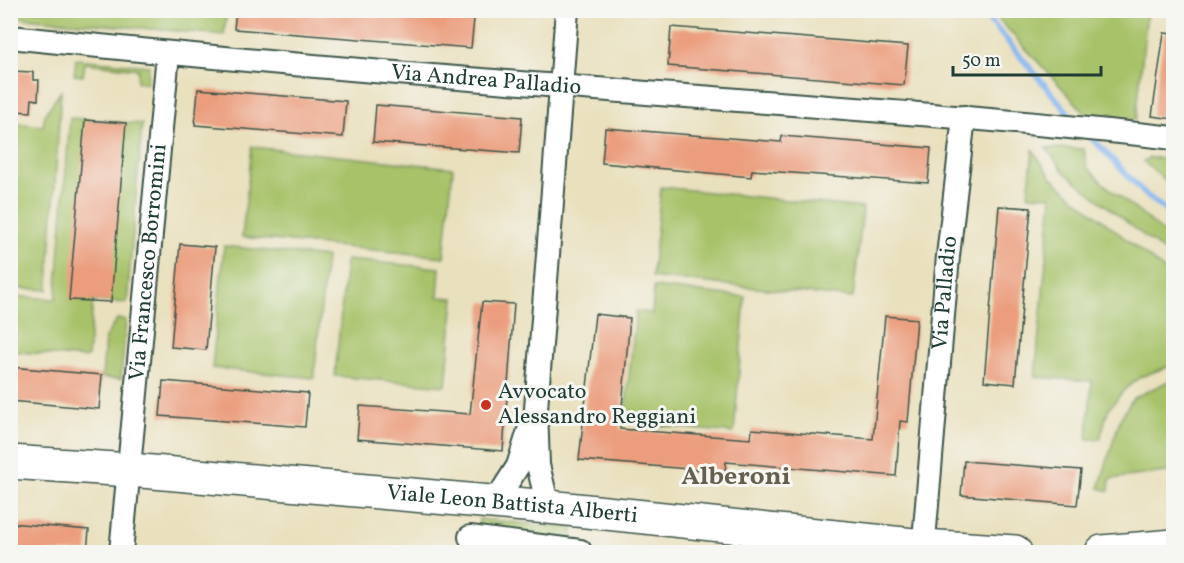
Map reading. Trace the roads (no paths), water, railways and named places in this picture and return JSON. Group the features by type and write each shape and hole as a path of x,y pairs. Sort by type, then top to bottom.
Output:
{"main road":[{"name":"Viale Leon Battista Alberti","path":"10,462 130,470 548,507 923,549 1015,552"},
{"path":"1102,552 1173,546"}],"street":[{"path":"548,507 538,465 536,409 567,10"},
{"name":"Via Andrea Palladio","path":"10,37 168,54 964,117"},
{"name":"Via Francesco Borromini","path":"122,552 168,54"},
{"path":"964,117 1173,138"},
{"name":"Via Palladio","path":"923,549 948,256 964,117"},
{"path":"494,504 518,466 536,409"},
{"path":"470,537 580,551"}],"waterway":[{"path":"981,10 1076,122"},
{"path":"1090,136 1145,194 1174,217"}],"place":[{"name":"Avvocato Alessandro Reggiani","path":"486,405"}],"district":[{"name":"Alberoni","path":"736,477"}]}
